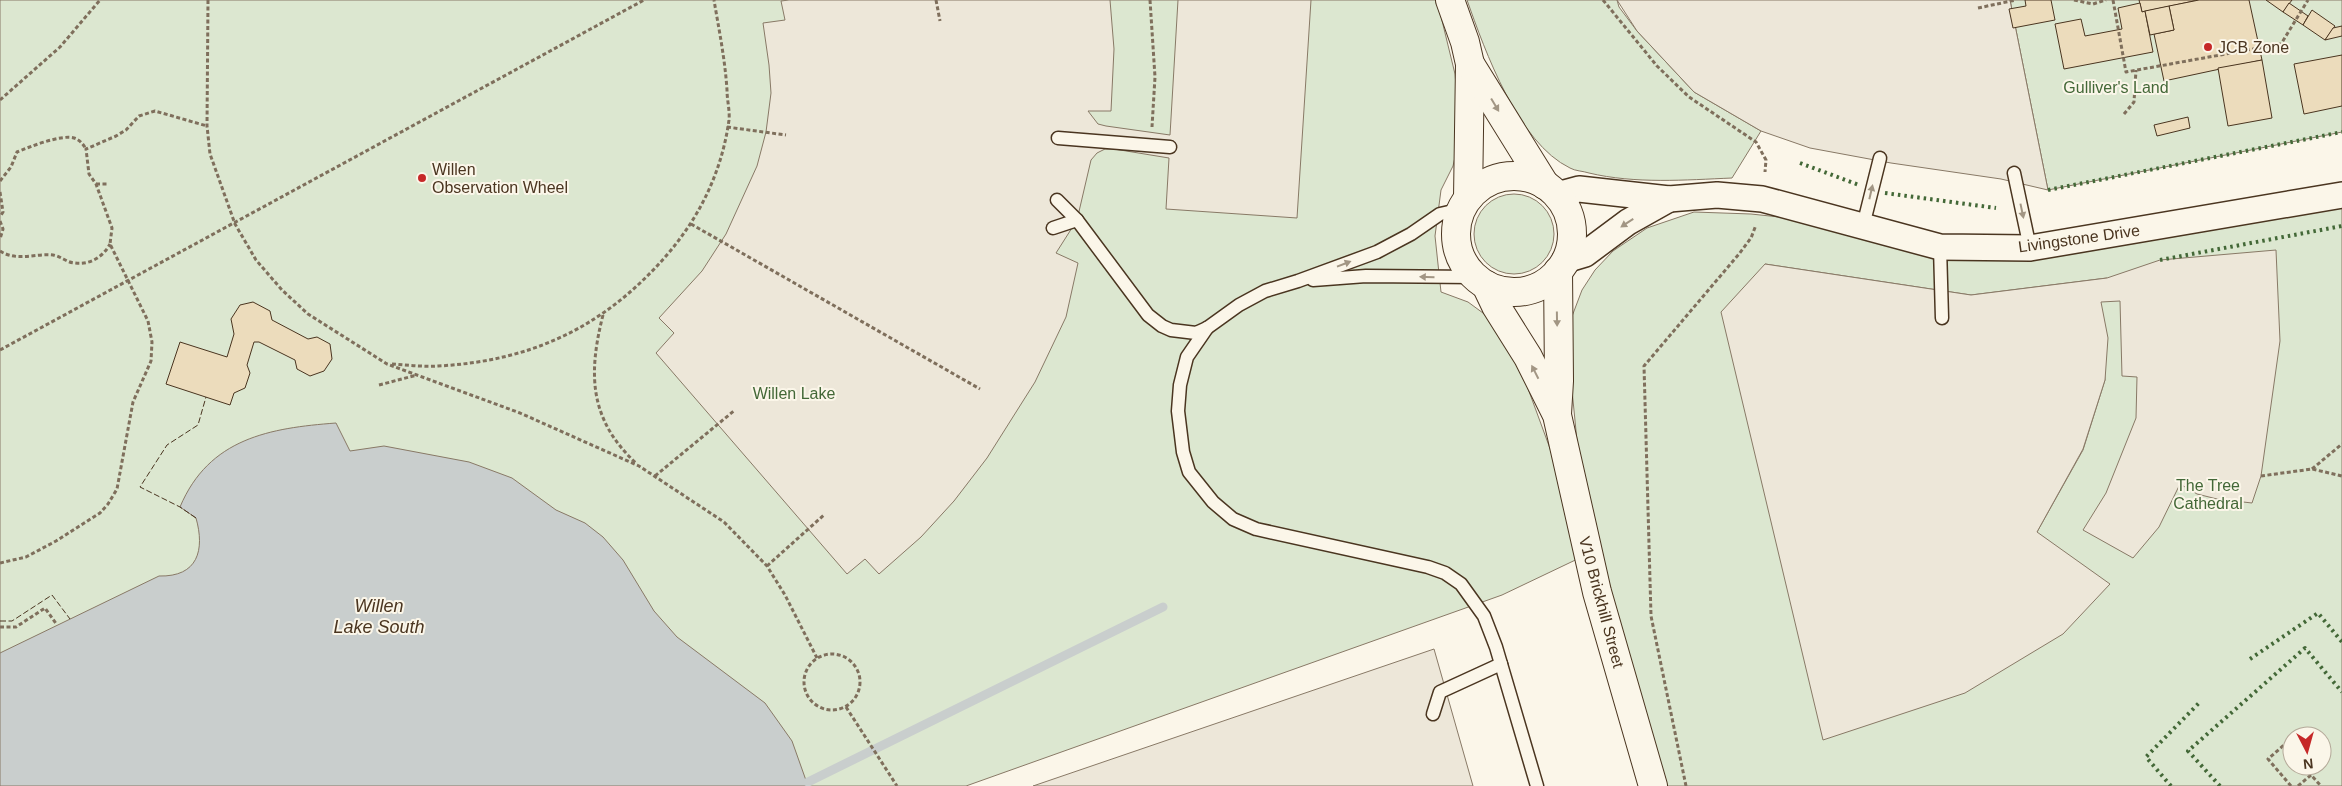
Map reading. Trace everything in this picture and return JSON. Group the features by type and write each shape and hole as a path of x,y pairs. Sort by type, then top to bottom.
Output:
{"street":[{"path":"1450,0 1465,42 1470,64 1465,204"},
{"path":"1470,64 1551,190 1568,213 1572,233 1562,265 1537,287 1511,292 1481,281 1465,266 1456,238 1457,223 1465,204 1481,186 1496,179 1513,176 1530,178 1551,190"},
{"name":"Livingstone Drive","path":"1551,190 1578,190 1669,199 1717,195 1762,199 1940,247 2030,248 2342,195"},
{"name":"Livingstone Drive","path":"1562,265 1585,254 1628,222 1669,199"},
{"name":"V10 Brickhill Street","path":"1557,416 1562,265"},
{"name":"V10 Brickhill Street","path":"1481,281 1528,358 1557,416 1597,592 1653,786"}],"lane":[{"path":"1058,138 1170,147"},
{"path":"1864,226 1880,158"},
{"path":"2014,173 2030,248"},
{"path":"1057,200 1078,220 1136,300 1155,321 1171,330 1186,333 1196,333 1207,328 1240,305 1265,291 1377,252 1411,234 1440,214 1465,204"},
{"path":"1054,228 1078,220"},
{"path":"1940,247 1942,318"},
{"path":"1298,281 1366,276 1481,281"},
{"path":"1207,328 1188,356 1180,385 1178,411 1183,452 1189,472 1204,492 1220,508 1244,525 1445,573 1461,584 1484,616 1501,664 1537,786"},
{"path":"1434,714 1440,692 1501,664"}],"path":[{"path":"0,100 60,47 88,17 100,0"},
{"path":"208,0 207,126 210,154 235,224 256,260 282,290 308,314 387,364 520,412 639,466 724,522 767,566 785,595 817,658"},
{"path":"0,350 130,282 644,0"},
{"path":"387,364 436,366 474,363 516,354 561,338 603,315 625,298 655,268 691,224 708,192 721,161 729,118 725,58 714,0"},
{"path":"936,0 940,21"},
{"path":"1150,0 1155,77 1151,146"},
{"path":"1603,0 1657,66 1689,98 1756,142 1766,160 1765,176"},
{"path":"1978,8 2016,0"},
{"path":"2074,0 2094,4 2106,0"},
{"path":"2113,0 2126,72 2281,44 2308,0"},
{"path":"2124,114 2134,102 2136,70"},
{"path":"86,149 126,130 139,116 155,111 207,126"},
{"path":"727,127 786,135"},
{"path":"0,181 11,167 17,152 32,146 69,138 81,142 86,149 88,174 96,184 112,228 110,244 98,259 74,264 53,255 29,257 5,254 0,251"},
{"path":"96,184 109,184"},
{"path":"0,192 3,212 0,217"},
{"path":"0,221 3,229 0,239"},
{"path":"1686,786 1651,616 1644,366 1739,254 1750,238 1756,223"},
{"path":"691,224 980,389"},
{"path":"0,562 26,557 56,541 100,513 117,489 129,418 133,402 151,361 152,342 148,321 110,244"},
{"path":"603,315 594,361 594,380 600,409 608,430 623,451 639,466"},
{"path":"379,385 417,374"},
{"path":"655,476 735,410"},
{"path":"2312,469 2342,444"},
{"path":"2261,476 2312,469 2342,476"},
{"path":"767,566 825,514"},
{"path":"0,627 16,627 45,608 58,625"},
{"path":"832,654 845,657 853,663 860,676 860,686 857,696 846,707 827,710 816,706 808,699 804,687 804,677 806,669 817,658 832,654"},
{"path":"846,707 897,786"},
{"path":"2282,747 2268,759 2282,775"},
{"path":"2298,786 2311,775 2321,786"},
{"path":"2282,776 2291,786"}],"green space":[{"name":"Willen Lake","path":"0,0 1437,0 1455,74 1460,135 1453,166 1441,190 1435,236 1441,292 1468,302 1483,313 1512,345 1588,552 1570,370 1571,319 1582,290 1595,270 1613,251 1647,228 1694,212 1751,214 1863,226 1940,247 2342,196 2342,786 1653,786 1588,554 1502,595 966,786 0,786","holes":["1765,264 1971,295 2107,278 2100,302 2105,380 2083,450 2037,532"]},
{"path":"1467,0 1617,0 1619,7 1637,31 1694,92 1761,131 1732,178 1624,179 1572,169 1551,156 1519,117 1494,69"},
{"name":"Gulliver's Land","path":"2010,0 2342,0 2342,132 2048,190"},
{"path":"1514,194 1529,197 1542,206 1551,219 1554,234 1551,249 1542,262 1529,271 1514,274 1499,271 1486,262 1477,249 1474,234 1477,219 1486,206 1499,197"}],"shaded area":[{"path":"1110,0 1114,49 1111,111 1088,111 1098,124 1170,135 1178,0 1311,0 1297,218 1166,209 1169,158 1114,149 1105,149 1097,153 1091,160 1077,220 1056,253 1078,263 1066,317 1035,382 987,458 954,501 921,537 879,574 865,559 847,574 656,353 674,333 659,318 702,271 726,234 757,166 766,132 771,93 763,23 785,20 781,1"},
{"path":"1617,0 2010,0 2048,190 2001,179 1891,163 1810,148 1761,131 1694,92 1637,31"},
{"path":"2276,250 2280,341 2261,476 2252,503 2217,499 2197,494 2180,484 2159,527 2133,558 2083,530 2106,493 2136,418 2137,377 2122,376 2120,301 2101,302 2108,338 2105,380 2083,449 2037,532 2110,584 2063,634 1965,693 1823,740 1721,312 1765,264 1971,295 2107,278 2160,260"},
{"path":"1434,649 1473,786 1033,786"}],"water":[{"name":"Willen Lake South","path":"336,423 350,451 384,446 469,462 512,478 556,510 585,523 603,537 623,560 654,611 677,637 765,703 792,741 808,786 0,786 0,653 159,576 172,575 190,567 199,551 199,530 196,518 180,507 192,484 207,465 225,451 244,441 265,434 312,425"}],"building":[{"path":"2025,0 2051,0 2055,20 2013,28 2009,9 2026,6"},
{"path":"2139,0 2199,0 2142,12"},
{"name":"JCB Zone","path":"2199,0 2249,0 2262,60 2164,81 2154,34 2174,30 2169,6"},
{"path":"2266,0 2292,0 2283,12"},
{"path":"2140,3 2142,12 2145,11 2153,52 2064,69 2055,24 2081,19 2085,36 2122,29 2118,8"},
{"path":"2289,3 2308,16 2303,25 2283,12"},
{"path":"2169,6 2174,30 2150,35 2145,11"},
{"path":"2312,10 2335,26 2325,40 2303,25"},
{"path":"2342,26 2342,36 2325,40 2333,28"},
{"path":"2342,55 2342,106 2304,114 2294,64"},
{"path":"2262,60 2272,118 2228,126 2218,68"},
{"path":"2188,117 2190,128 2157,136 2154,125"},
{"path":"253,302 270,311 272,320 308,339 317,337 330,344 332,359 324,371 310,376 297,369 295,360 259,342 254,342 247,365 250,373 245,388 234,393 230,405 166,384 180,342 227,357 234,334 231,319 240,305"}],"waterway":[{"path":"808,782 1163,607"}],"hedge":[{"path":"2048,190 2342,132"},
{"path":"1800,163 1859,185"},
{"path":"1885,193 1996,208"},
{"path":"2160,260 2342,226"},
{"path":"2250,659 2318,613 2342,642"},
{"path":"2220,786 2188,751 2305,648 2342,692"},
{"path":"2171,786 2146,757 2200,702"}],"fence":[{"path":"196,518 180,507 140,487 167,445 198,425 206,397"},
{"path":"0,621 12,621 52,595 70,619"}],"place":[{"name":"JCB Zone","path":"2208,47"},
{"name":"Willen Observation Wheel","path":"422,178"}],"park label":[{"name":"The Tree Cathedral","path":"2208,494"}]}
